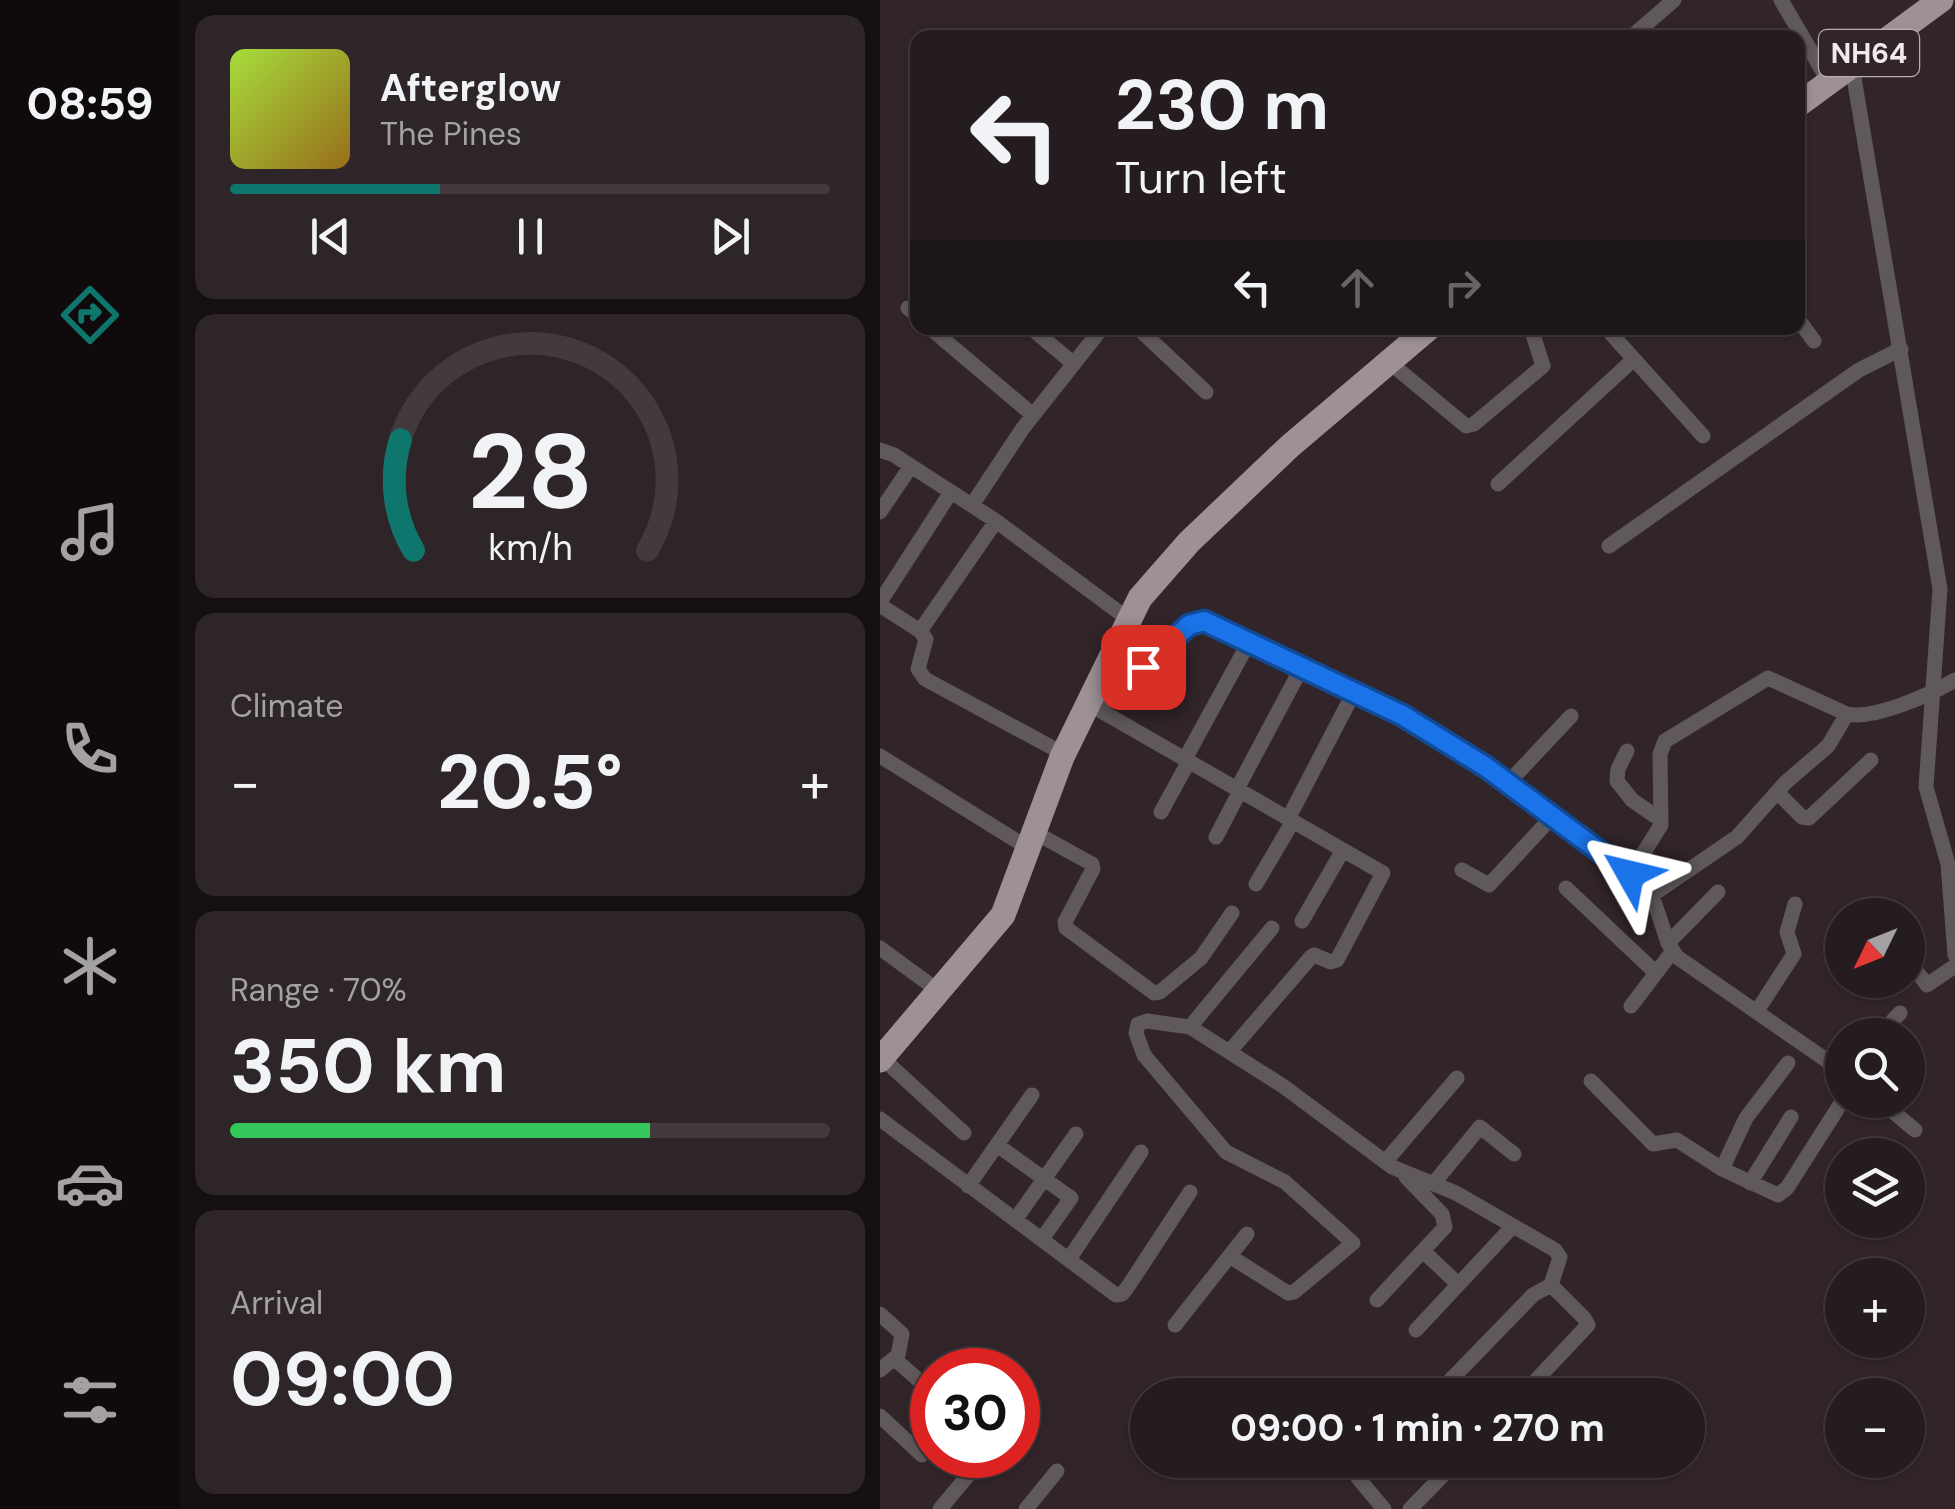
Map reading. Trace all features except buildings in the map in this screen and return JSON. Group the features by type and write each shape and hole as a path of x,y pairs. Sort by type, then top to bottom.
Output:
{"highway":[{"name":"NH64","path":"1805,100 1941,0"},
{"path":"881,1059 1003,915 1064,754 1093,706 1140,598 1189,542 1290,446 1421,335"}],"street":[{"path":"1639,30 1674,0"},
{"path":"1782,0 1799,30"},
{"path":"1805,40 1829,82"},
{"path":"1852,66 1940,589 1926,787 1948,864 1955,955"},
{"path":"1805,329 1814,341"},
{"path":"938,335 1033,415"},
{"path":"1039,335 1074,364"},
{"path":"972,506 1033,415 1097,335"},
{"path":"1145,335 1206,392"},
{"path":"1388,362 1466,426 1474,424 1543,366 1533,335"},
{"path":"1612,335 1704,436"},
{"path":"1609,546 1829,390 1901,348"},
{"path":"1498,484 1634,359"},
{"path":"880,450 996,521 1128,619"},
{"path":"880,512 910,466"},
{"path":"952,492 880,604 926,639 918,669 926,679 1064,754"},
{"path":"920,632 996,521"},
{"path":"1938,624 1955,617"},
{"path":"1230,1051 1310,957 1337,960 1383,873 1093,706 1195,622 1204,621 1402,715 1508,783 1630,874 1652,895 1670,948 1825,1058"},
{"path":"1161,812 1249,642"},
{"path":"1216,836 1302,668"},
{"path":"1630,874 1658,834 1661,746 1761,681 1776,679 1847,714 1860,715 1932,694 1955,680"},
{"path":"1256,884 1354,692"},
{"path":"1652,895 1731,842 1777,792 1828,746 1847,714"},
{"path":"1508,783 1572,716"},
{"path":"1627,751 1617,780 1632,800 1661,820"},
{"path":"880,756 1031,840 1092,864 1093,870 1065,922 1066,928 1154,994 1201,958 1232,914"},
{"path":"1777,792 1809,818 1870,760"},
{"path":"1462,870 1489,885 1553,816"},
{"path":"1302,920 1343,850"},
{"path":"1566,888 1656,973"},
{"path":"1631,1006 1670,948 1718,892"},
{"path":"1757,1012 1794,954 1787,932 1795,904"},
{"path":"1190,1027 1272,928"},
{"path":"880,948 940,992"},
{"path":"1925,984 1955,966"},
{"path":"1895,1018 1900,1013"},
{"path":"1231,1256 1288,1293 1353,1244 1285,1182 1226,1152 1144,1055 1139,1045 1138,1024 1147,1021 1190,1027 1402,1173 1456,1193 1555,1250 1560,1257 1551,1285 1533,1295 1452,1378"},
{"path":"881,1059 964,1134"},
{"path":"1722,1169 1746,1118 1788,1063"},
{"path":"1385,1162 1456,1078"},
{"path":"1591,1081 1654,1144 1677,1140 1722,1169 1778,1195 1783,1193 1831,1118"},
{"path":"968,1186 1032,1094"},
{"path":"1750,1183 1791,1117"},
{"path":"1900,1118 1915,1130"},
{"path":"880,1119 1108,1290 1122,1294 1190,1192"},
{"path":"1433,1184 1480,1126 1514,1154"},
{"path":"1015,1220 1076,1134"},
{"path":"996,1145 1046,1177 1070,1198 1042,1239"},
{"path":"1070,1259 1141,1152"},
{"path":"1377,1300 1445,1227 1446,1220 1402,1173"},
{"path":"1416,1330 1513,1226"},
{"path":"1175,1325 1247,1234"},
{"path":"1422,1251 1458,1284"},
{"path":"1538,1378 1588,1325 1551,1285"},
{"path":"880,1314 902,1334 897,1356 880,1370"},
{"path":"897,1356 910,1372"},
{"path":"880,1416 910,1444"},
{"path":"1026,1509 1057,1471"},
{"path":"940,1509 966,1478"},
{"path":"1358,1478 1384,1509"},
{"path":"1410,1509 1440,1478"}],"route":[{"path":"1143,667 1189,625 1204,621 1402,715 1486,767 1630,874"}]}
